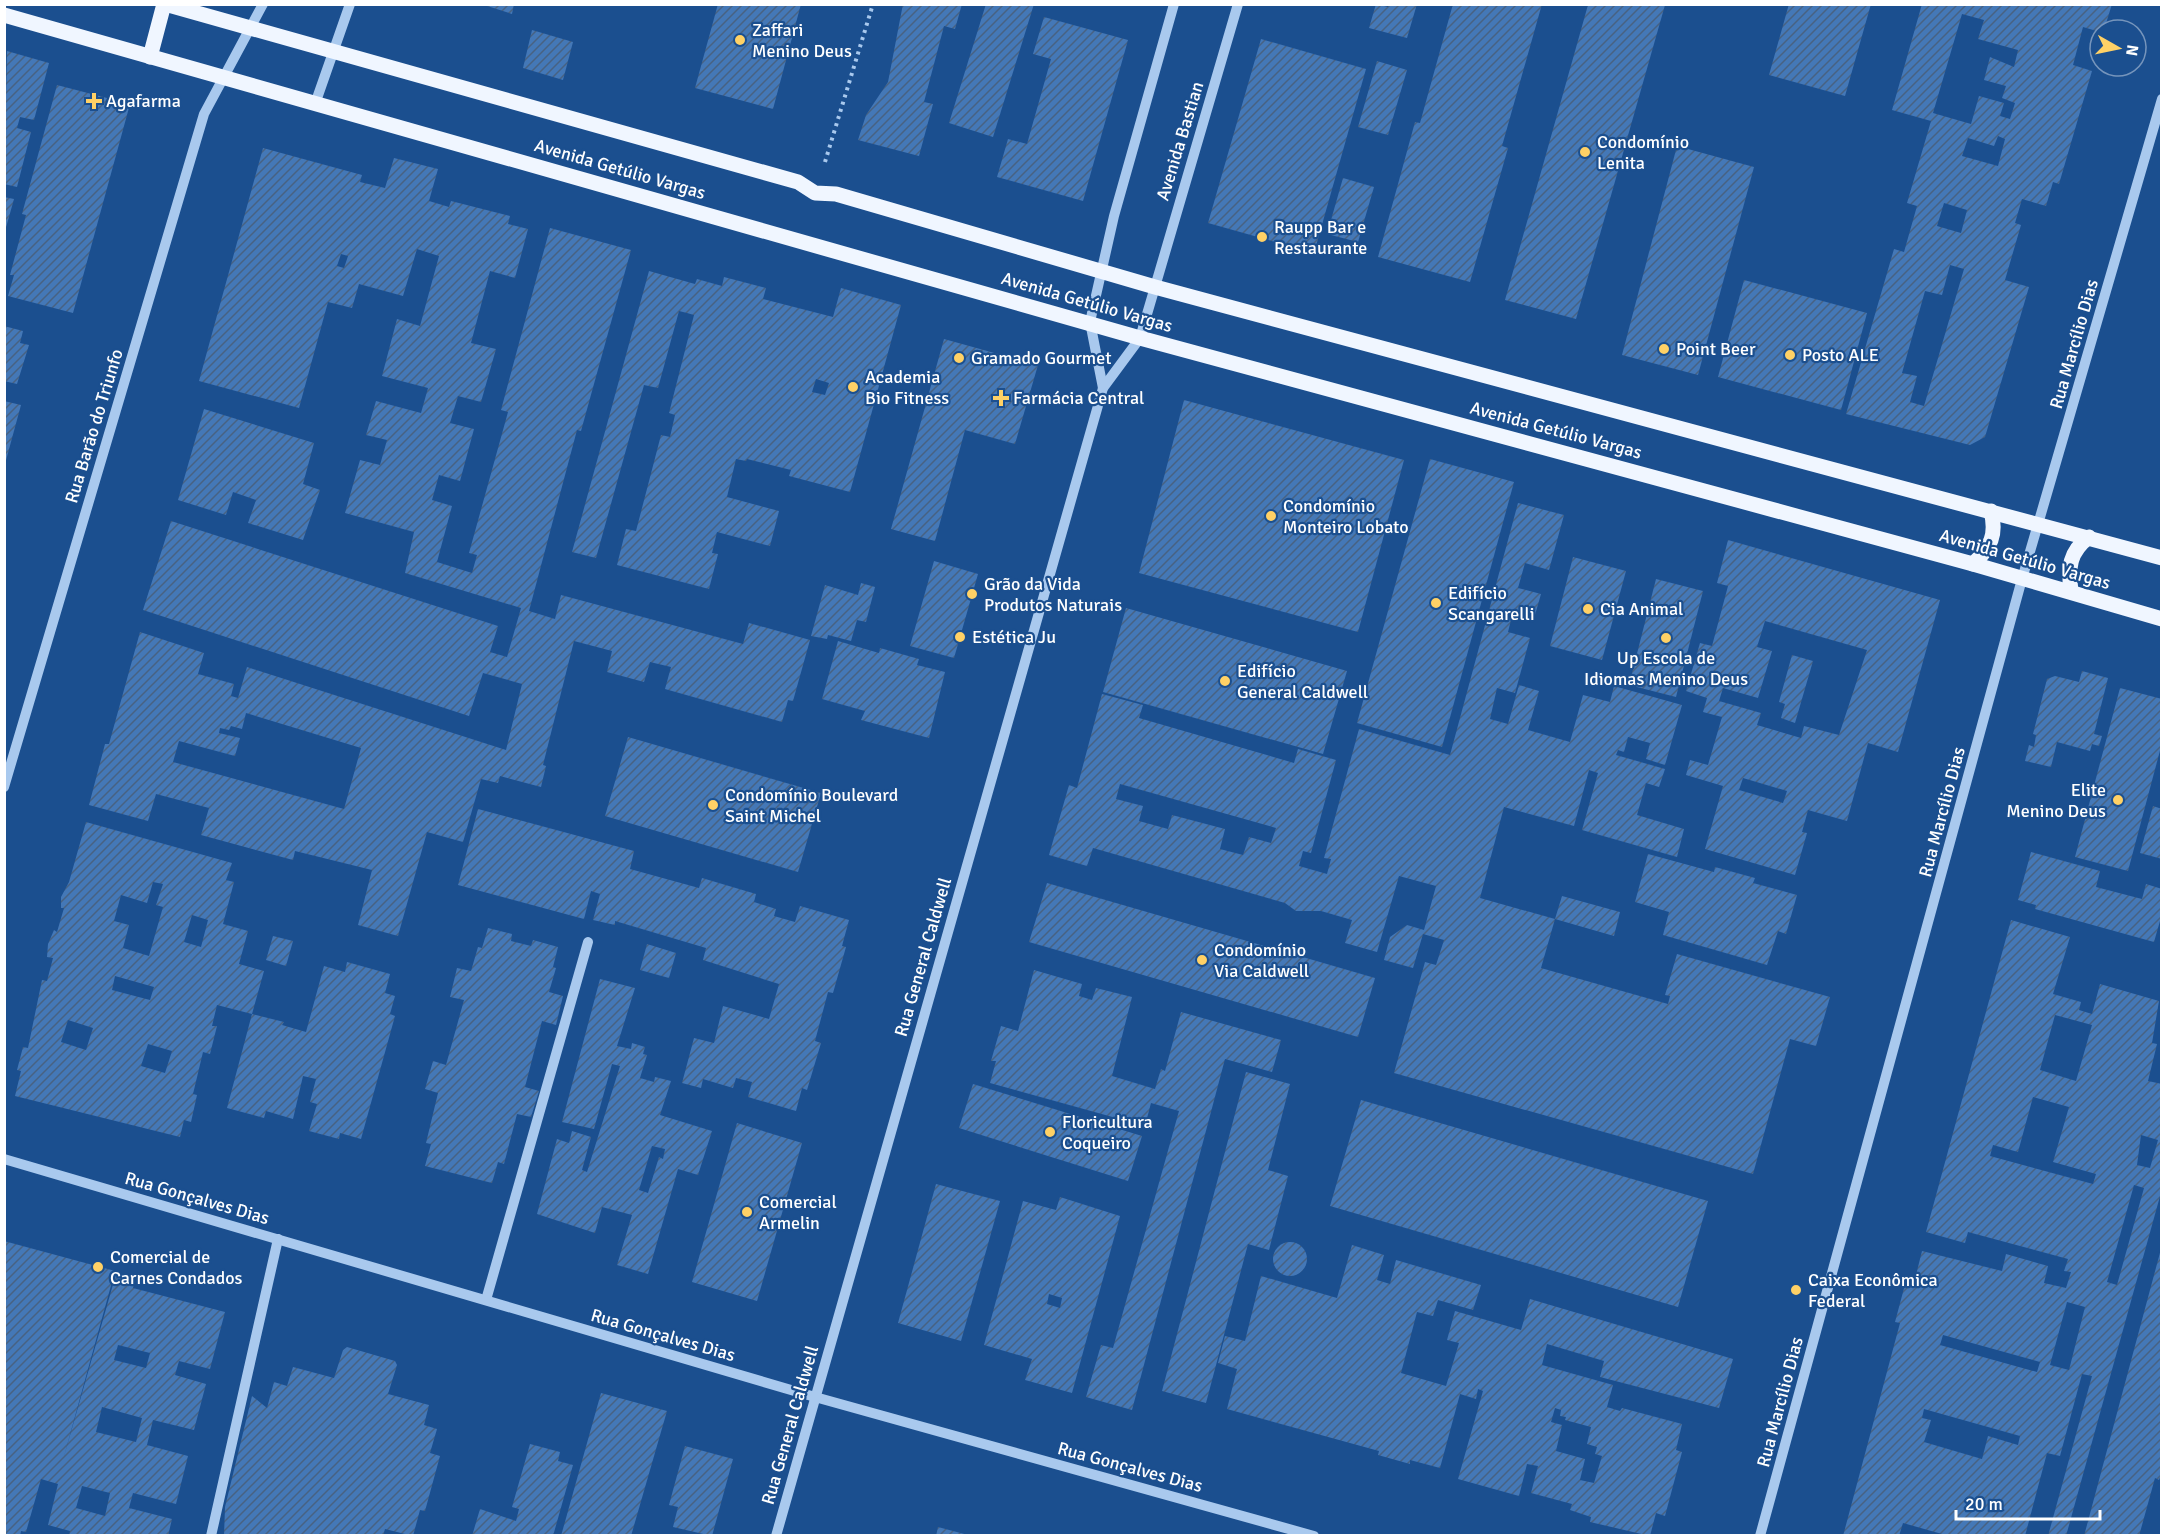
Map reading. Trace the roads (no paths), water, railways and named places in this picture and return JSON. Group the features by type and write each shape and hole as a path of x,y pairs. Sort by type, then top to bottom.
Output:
{"main road":[{"name":"Avenida Getúlio Vargas","path":"165,4 798,182 815,193 836,194 1155,287 2162,558"},
{"path":"150,57 165,4"},
{"name":"Avenida Getúlio Vargas","path":"4,15 1140,338 1973,564 2162,619"},
{"path":"1973,564 1988,551 1994,538 1991,511"},
{"path":"2071,591 2070,561 2077,546 2089,537"}],"street":[{"name":"Rua Barão do Triunfo","path":"4,787 204,114 263,4"},
{"path":"315,104 350,4"},
{"path":"1102,272 1114,216 1174,4"},
{"name":"Avenida Bastian","path":"1155,287 1238,4"},
{"name":"Rua Marcílio Dias","path":"1760,1536 2022,579 2162,99"},
{"name":"Rua General Caldwell","path":"1102,272 1090,322 1103,388"},
{"name":"Rua General Caldwell","path":"776,1536 1103,388 1140,338 1155,287"},
{"path":"486,1300 588,942"},
{"name":"Rua Gonçalves Dias","path":"4,1159 815,1397 1314,1536"},
{"path":"211,1536 278,1239"}],"place":[{"name":"Zaffari Menino Deus","path":"740,40"},
{"name":"Agafarma","path":"94,101"},
{"name":"Condomínio Lenita","path":"1585,152"},
{"name":"Raupp Bar e Restaurante","path":"1262,237"},
{"name":"Point Beer","path":"1664,349"},
{"name":"Posto ALE","path":"1790,355"},
{"name":"Gramado Gourmet","path":"959,358"},
{"name":"Academia Bio Fitness","path":"853,387"},
{"name":"Farmácia Central","path":"1001,398"},
{"name":"Condomínio Monteiro Lobato","path":"1271,516"},
{"name":"Grão da Vida Produtos Naturais","path":"972,594"},
{"name":"Edifício Scangarelli","path":"1436,603"},
{"name":"Cia Animal","path":"1588,609"},
{"name":"Estética Ju","path":"960,637"},
{"name":"Up Escola de Idiomas Menino Deus","path":"1666,638"},
{"name":"Edifício General Caldwell","path":"1225,681"},
{"name":"Elite Menino Deus","path":"2118,800"},
{"name":"Condomínio Boulevard Saint Michel","path":"713,805"},
{"name":"Condomínio Via Caldwell","path":"1202,960"},
{"name":"Floricultura Coqueiro","path":"1050,1132"},
{"name":"Comercial Armelin","path":"747,1212"},
{"name":"Comercial de Carnes Condados","path":"98,1267"},
{"name":"Caixa Econômica Federal","path":"1796,1290"}]}
